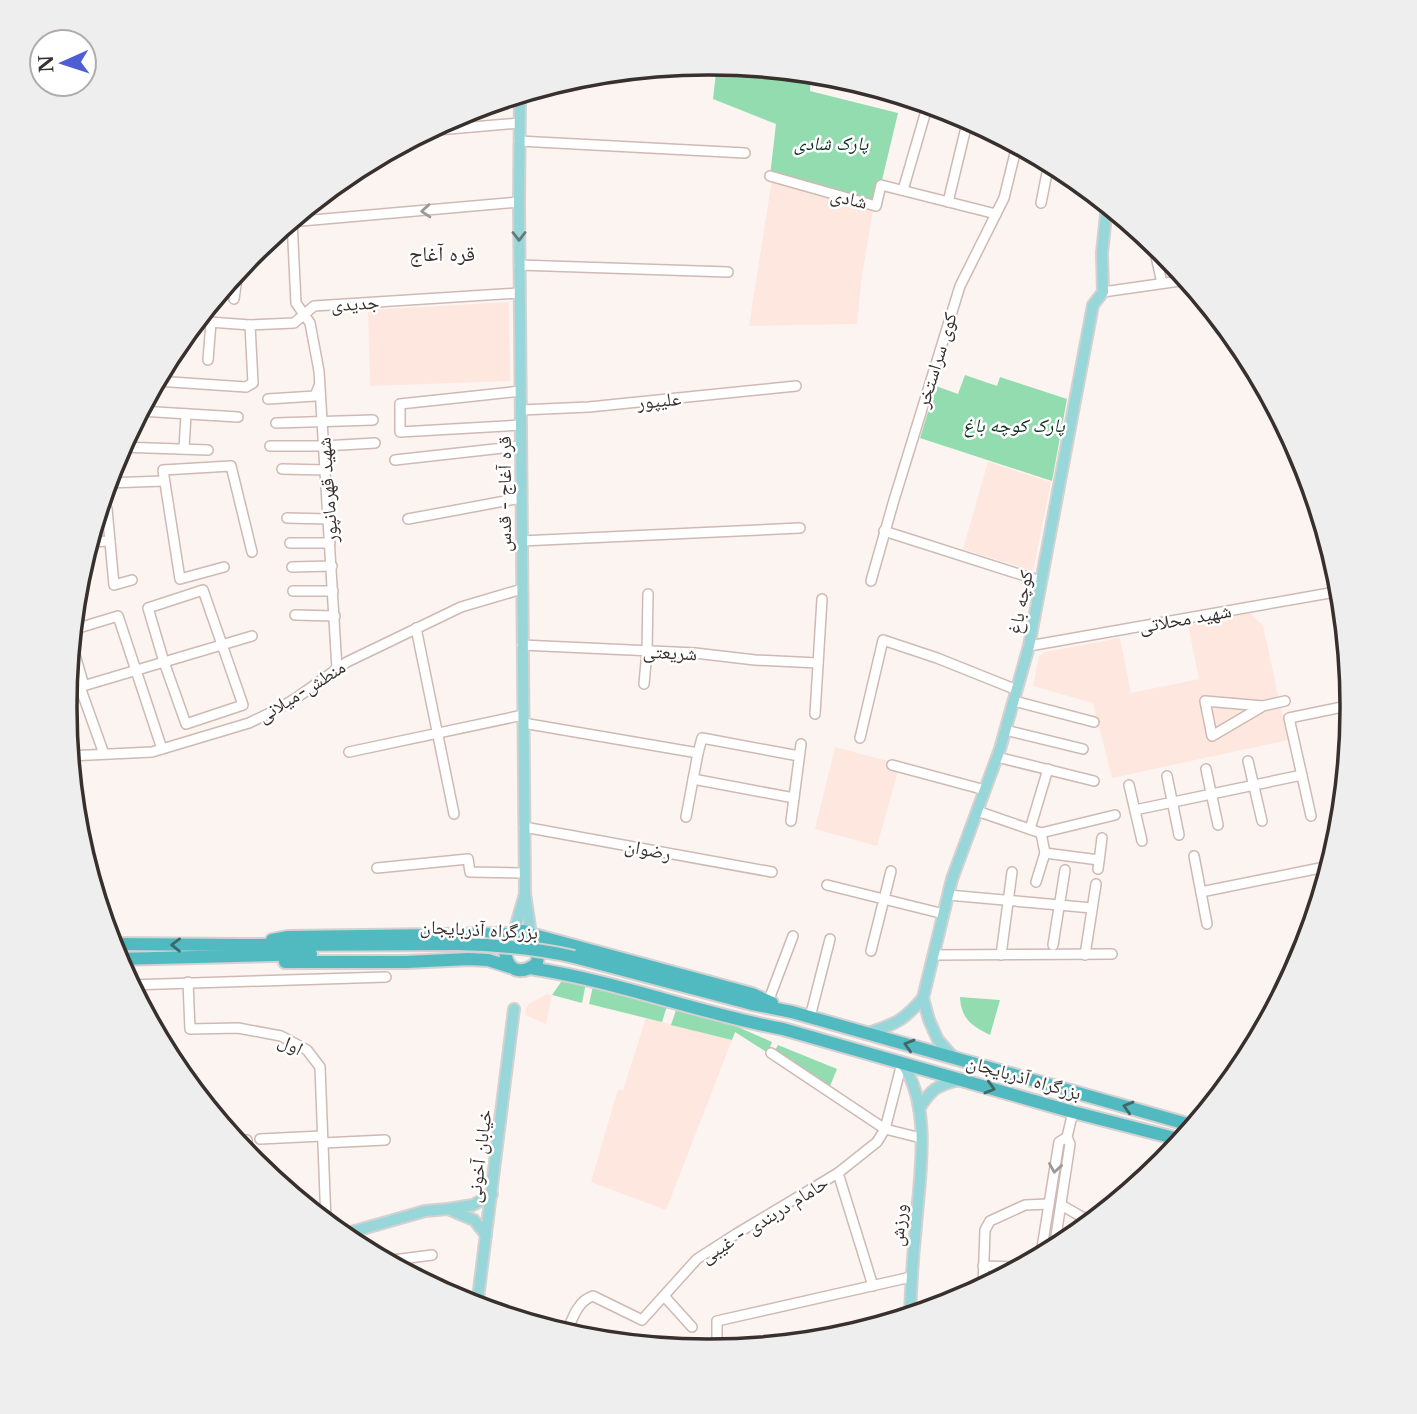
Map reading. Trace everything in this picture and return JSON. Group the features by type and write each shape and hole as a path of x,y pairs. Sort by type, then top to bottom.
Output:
{"highway":[{"path":"524,930 533,934 539,944 537,962 530,968 519,970 510,967 505,958 507,940 513,933 524,930"},
{"path":"462,952 477,955 480,947 477,938 470,933"},
{"name":"بزرگراه آذربایجان","path":"129,958 238,951 288,937 513,933"},
{"name":"بزرگراه آذربایجان","path":"533,934 572,960 750,1013 783,1029 1170,1138"},
{"name":"بزرگراه آذربایجان","path":"123,945 300,954 462,952 572,960 752,994 792,1012"},
{"name":"بزرگراه آذربایجان","path":"462,952 510,967"},
{"name":"بزرگراه آذربایجان","path":"530,968 572,960 792,1012 1184,1123"}],"main road":[{"name":"قره آغاج - قدس","path":"520,104 519,293 525,894"},
{"name":"کوچه باغ","path":"923,998 952,879 997,757 1029,646 1093,305 1103,292 1102,253 1106,216"},
{"path":"513,933 525,894"},
{"path":"525,894 533,934"},
{"path":"868,1034 891,1026 909,1014 923,998"},
{"path":"923,998 938,1040 954,1058"},
{"name":"خیابان آخونی","path":"478,1295 514,1009"},
{"name":"ورزش","path":"902,1063 917,1092 921,1138 911,1305"},
{"path":"919,1109 933,1089 941,1084 963,1080"},
{"path":"356,1231 425,1211 473,1205 492,1194"},
{"path":"448,1209 474,1220 486,1235"}],"street":[{"path":"925,114 903,190 996,214"},
{"path":"455,129 520,123"},
{"path":"948,202 965,130"},
{"path":"519,141 745,153"},
{"name":"کوی سراستخر","path":"871,581 960,286 1004,198 1015,155"},
{"path":"1041,203 1047,174"},
{"name":"شادی","path":"770,176 876,206 881,185 903,190"},
{"path":"306,221 519,202"},
{"name":"شهید قهرمانپور","path":"292,232 296,303 310,323 319,371 337,669"},
{"path":"1157,263 1162,283"},
{"path":"519,265 728,272"},
{"path":"1103,292 1175,281"},
{"path":"234,299 236,288"},
{"name":"جدیدی","path":"207,322 250,325 294,323 314,306 519,293"},
{"path":"208,360 211,323"},
{"path":"167,382 246,387 253,383 250,325"},
{"path":"268,399 315,396 320,385"},
{"name":"علیپور","path":"521,410 589,407 796,386"},
{"path":"521,391 400,404 400,432 521,425"},
{"path":"150,412 239,417"},
{"path":"184,449 186,414"},
{"path":"276,423 373,421"},
{"path":"270,446 375,443"},
{"path":"395,460 521,446"},
{"path":"133,447 208,450"},
{"path":"225,567 180,579 163,470 232,466 252,552"},
{"path":"282,470 325,470"},
{"path":"118,483 164,481"},
{"path":"408,519 521,498"},
{"path":"107,513 114,585 132,580"},
{"path":"287,518 328,519"},
{"path":"521,541 800,528"},
{"path":"884,531 1041,581"},
{"path":"98,542 110,541"},
{"path":"290,543 330,543"},
{"path":"292,567 332,566"},
{"name":"منطش-میلانی","path":"79,755 152,752 249,723 278,709 347,662 416,628 461,607 522,589"},
{"path":"204,590 222,645 243,705 186,724 148,608 204,590"},
{"path":"293,591 333,591"},
{"name":"شهید محلاتی","path":"1029,646 1330,593"},
{"path":"644,684 648,594"},
{"path":"816,714 822,599"},
{"path":"295,615 335,616"},
{"path":"82,627 118,616 162,749"},
{"path":"416,628 454,814"},
{"path":"77,687 252,636"},
{"path":"860,738 883,640 937,659 1015,695 1094,722"},
{"name":"شریعتی","path":"522,645 695,653 755,660 818,663"},
{"path":"78,669 104,754"},
{"path":"1263,706 1212,736 1205,701 1263,706 1285,701"},
{"path":"1311,816 1289,718 1340,707"},
{"path":"215,714 220,733"},
{"path":"349,751 523,719 698,753"},
{"path":"1005,730 1083,749"},
{"path":"686,817 702,738 799,756"},
{"path":"792,821 801,744"},
{"path":"997,757 1094,780"},
{"path":"1248,761 1262,821"},
{"path":"892,765 985,790"},
{"path":"1030,829 1048,769"},
{"path":"1206,769 1218,825"},
{"path":"1135,810 1302,775"},
{"path":"1167,776 1179,835"},
{"path":"693,779 794,798"},
{"path":"1129,785 1142,841"},
{"path":"977,811 1041,832 1115,814"},
{"name":"رضوان","path":"524,827 772,872"},
{"path":"1036,882 1045,853 1041,832"},
{"path":"1045,853 1098,864 1102,838"},
{"path":"1194,856 1208,924"},
{"path":"376,868 468,859 470,872 524,873"},
{"path":"1201,892 1320,868"},
{"path":"1053,945 1065,870"},
{"path":"871,951 891,871"},
{"path":"1001,955 1012,872"},
{"path":"1085,955 1096,884"},
{"path":"827,885 944,914"},
{"path":"948,895 1092,908"},
{"path":"768,1002 793,936"},
{"path":"810,1017 830,939"},
{"path":"934,955 1112,954"},
{"path":"141,984 386,977"},
{"name":"اول","path":"188,982 190,1029 238,1028 281,1036 307,1050 320,1067 326,1209"},
{"path":"771,1053 885,1129 921,1138"},
{"name":"حامام دربندی - غیبی","path":"571,1323 585,1298 593,1296 642,1320 697,1259 838,1173 877,1142 885,1129 902,1063"},
{"path":"1057,1233 1070,1144 1067,1137 1073,1112"},
{"path":"1042,1242 1059,1142 1067,1137"},
{"path":"260,1139 385,1140"},
{"path":"838,1173 873,1286"},
{"path":"983,1276 985,1230 990,1221 1025,1205 1049,1204"},
{"path":"1061,1205 1081,1216"},
{"path":"402,1259 432,1255"},
{"path":"983,1265 1003,1266"},
{"path":"717,1339 717,1321 912,1277"},
{"path":"664,1296 692,1327"}],"shaded area":[{"path":"772,179 874,204 857,324 749,326"},
{"path":"509,302 510,381 370,386 368,310"},
{"path":"988,462 1051,482 1033,571 963,549"},
{"path":"1250,613 1263,626 1288,740 1112,778 1093,703 1033,686 1039,656 1045,652 1120,638 1131,693 1199,679 1188,625"},
{"path":"835,747 900,764 877,846 815,829"},
{"path":"547,994 552,995 546,1024 525,1015 530,1003"},
{"path":"646,1018 732,1040 666,1210 591,1182 618,1089 623,1090"}],"green space":[{"name":"پارک شادی","path":"716,75 750,77 810,84 810,91 898,113 877,201 770,176 776,124 713,99"},
{"name":"پارک کوچه باغ","path":"965,375 997,386 1000,377 1067,399 1052,481 920,438 936,386 958,394"},
{"path":"561,982 586,983 582,1003 552,995"},
{"path":"593,986 667,1006 662,1022 589,1004"},
{"path":"960,997 1000,1000 990,1035 965,1016"},
{"path":"677,1007 738,1027 772,1042 768,1053 735,1032 732,1040 671,1025"},
{"path":"778,1045 837,1069 828,1091 773,1054"}],"district":[{"name":"قره آغاج","path":"442,254"}]}
